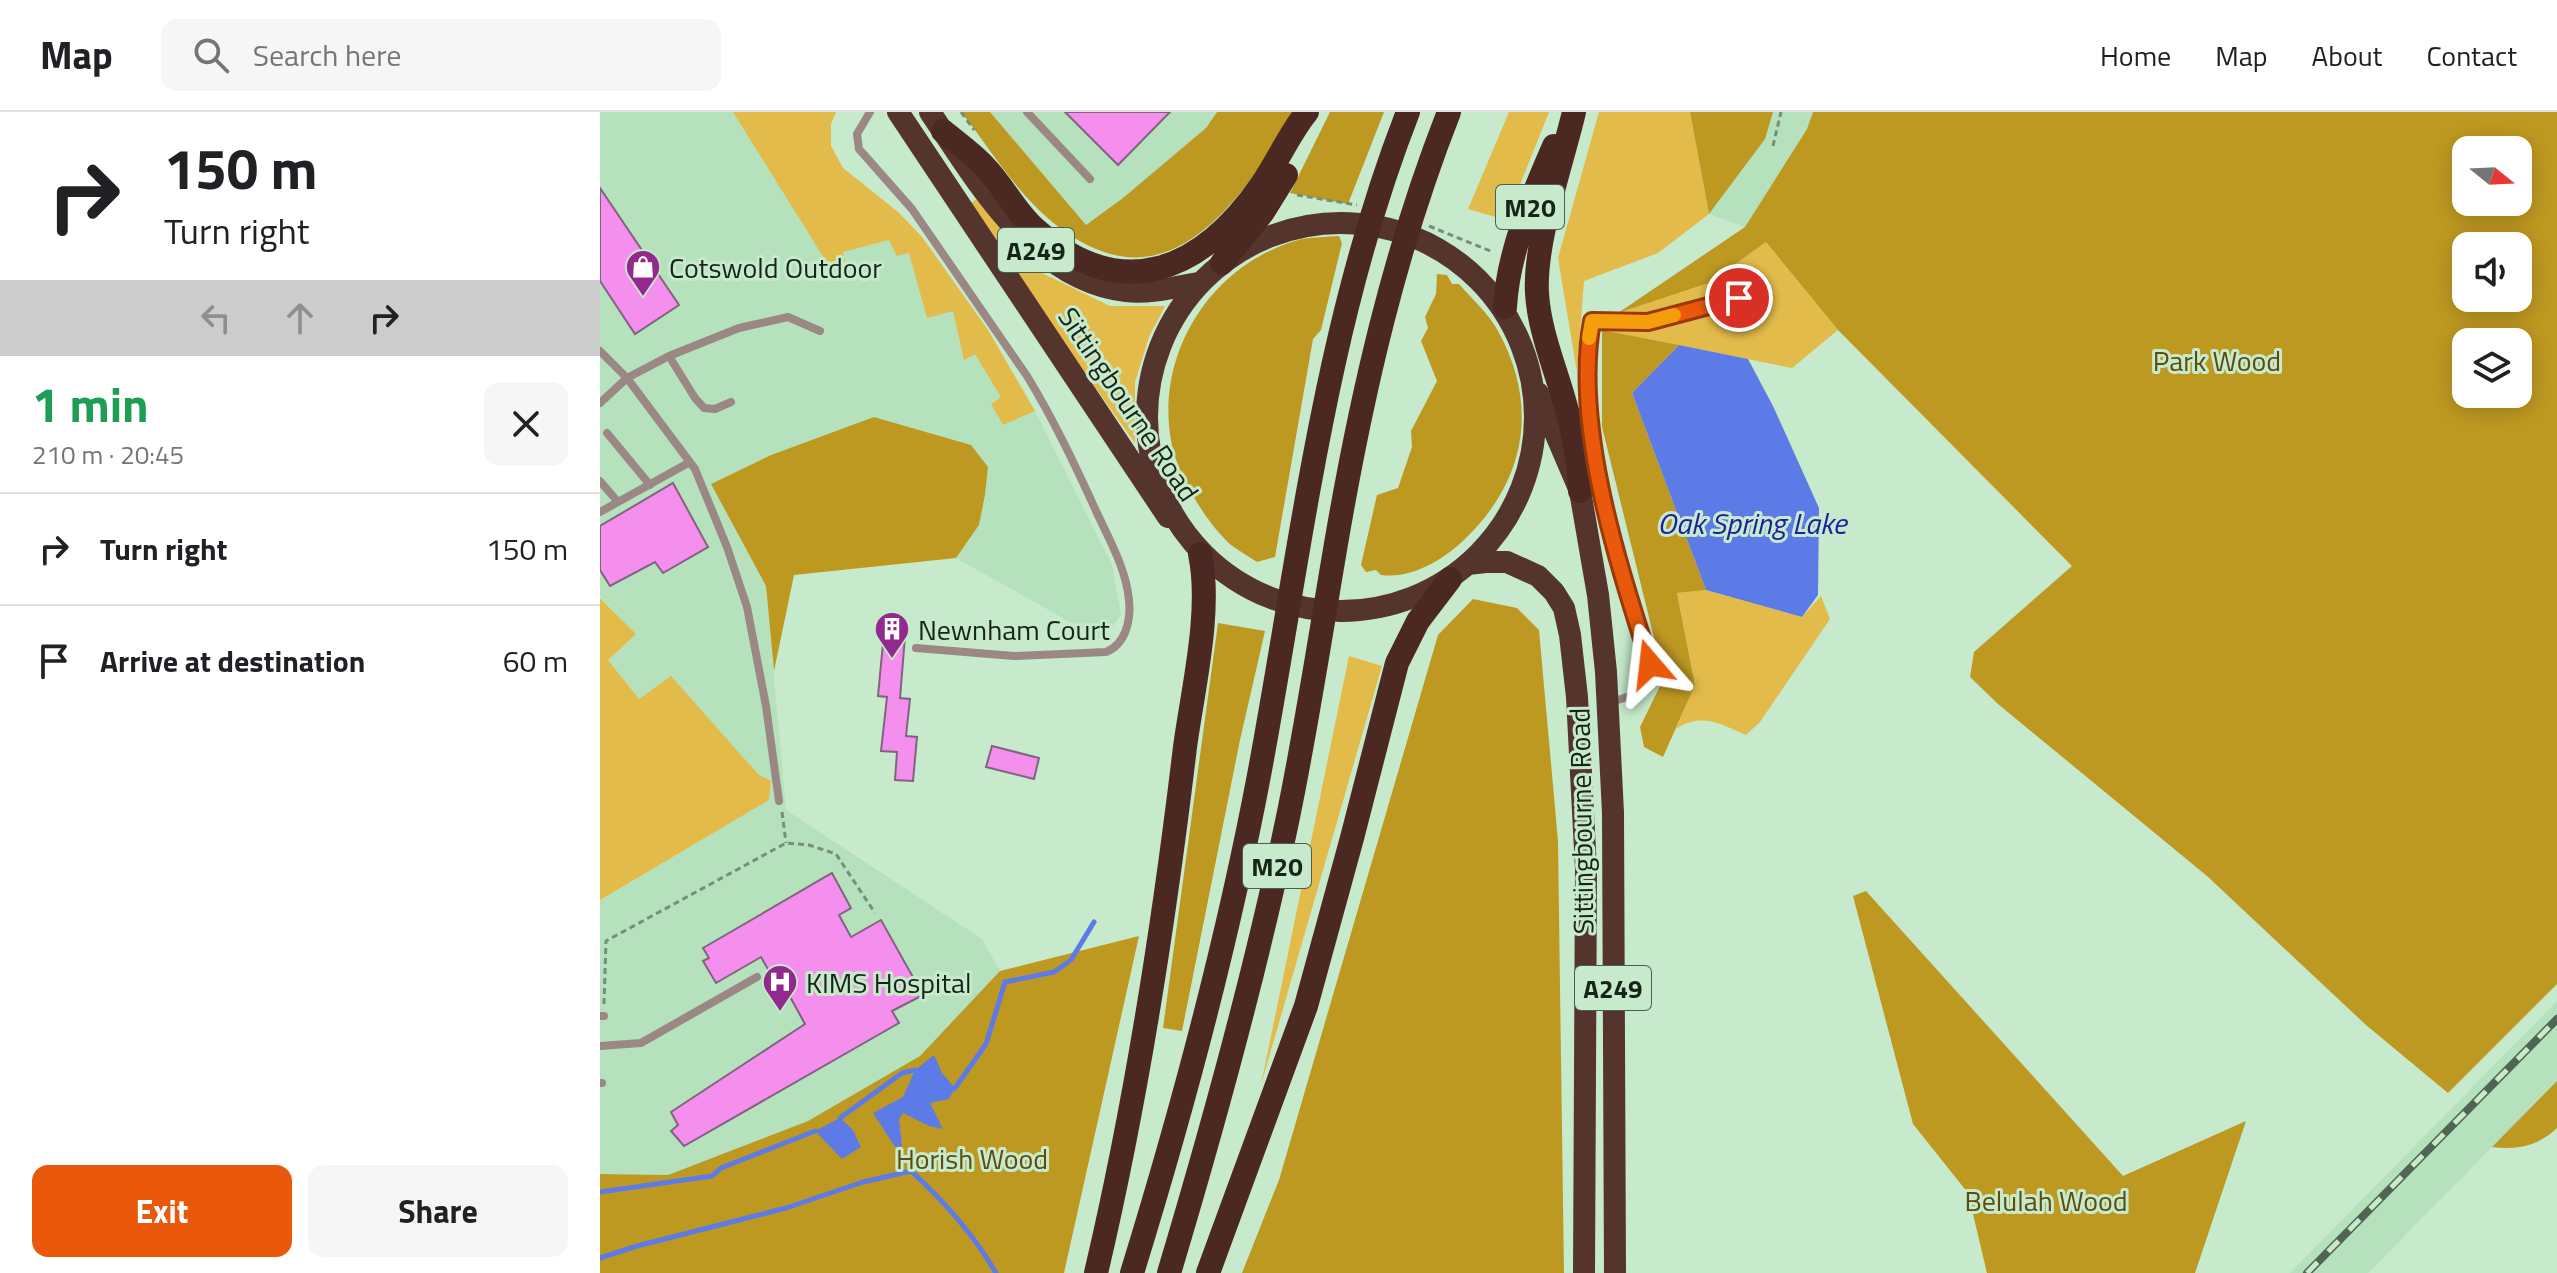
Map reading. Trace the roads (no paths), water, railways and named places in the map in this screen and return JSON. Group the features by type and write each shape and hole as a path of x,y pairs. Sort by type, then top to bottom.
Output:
{"highway":[{"name":"Sittingbourne Road","path":"898,112 1162,510 1200,554 1225,576 1265,598 1310,611 1353,614 1410,601 1459,572 1507,562 1538,576 1564,608 1577,697 1586,869 1584,1273"},
{"path":"1179,529 1155,454 1150,426 1150,390 1161,343 1173,318 1198,283 1222,263 1277,191 1289,169 1310,112"},
{"path":"936,121 985,167 1034,228 1064,250 1099,267 1141,273 1172,265 1187,257 1225,228 1262,183 1310,112"},
{"name":"M20","path":"1132,1273 1184,1096 1229,918 1260,771 1334,352 1367,232 1408,112"},
{"name":"M20","path":"1169,1273 1236,1035 1288,817 1353,451 1382,323 1415,206 1449,112"},
{"name":"M20","path":"1505,307 1512,261 1532,200 1553,147 1573,112"},
{"name":"M20","path":"1573,112 1541,248 1537,294 1544,333 1577,449 1580,491"},
{"name":"Sittingbourne Road","path":"936,121 975,178 1023,239 1056,266 1095,285 1128,292 1198,283"},
{"path":"1222,263 1296,228 1344,212 1455,246 1505,307 1532,381 1534,424 1523,474 1505,516 1459,572"},
{"name":"Sittingbourne Road","path":"1532,381 1580,491 1598,595 1609,702 1614,886 1615,1273"},
{"path":"1096,1273 1131,1114 1159,947 1200,630 1204,583 1200,554"},
{"name":"M20","path":"1208,1273 1306,1006 1397,663 1418,621 1459,572"}],"lane":[{"path":"870,112 857,134 859,149 912,209 1043,401 1121,567 1128,596 1124,634 1115,647 1106,652 1014,656 916,648"},
{"path":"1027,112 1090,179"},
{"path":"1609,702 1634,695 1646,682 1650,664 1613,545 1589,419 1589,338 1592,321 1648,322 1739,298"},
{"path":"600,403 627,378 669,356 739,328 788,317 820,331"},
{"path":"600,351 627,378 690,462 727,547 747,607 766,706 779,801"},
{"path":"669,356 704,408 715,409 731,402"},
{"path":"607,433 650,485"},
{"path":"600,512 690,462"},
{"path":"600,481 618,502"},
{"path":"600,1046 641,1043 757,977"}],"water":[{"name":"Oak Spring Lake","path":"1679,345 1748,359 1773,406 1819,508 1818,595 1802,617 1706,590 1632,393"},
{"path":"934,1055 942,1073 955,1088 949,1099 930,1103 943,1129 929,1126 903,1113 899,1119 902,1146 895,1147 873,1113 903,1097 915,1070"},
{"path":"840,1118 853,1130 861,1147 842,1159 815,1131"}],"waterway":[{"path":"955,1088 986,1044 1005,982 1054,972 1071,960 1094,922"},
{"path":"840,1118 902,1073 915,1070"},
{"path":"600,1192 712,1176 721,1168 815,1131"},
{"path":"600,1258 911,1171 958,1219 996,1273"}],"railway":[{"path":"2307,1273 2557,1019"}],"place":[{"name":"Cotswold Outdoor","path":"643,298"},
{"name":"Newnham Court","path":"892,660"},
{"name":"KIMS Hospital","path":"780,1013"}],"park label":[{"name":"Park Wood","path":"2217,360"},
{"name":"Horish Wood","path":"972,1158"},
{"name":"Belulah Wood","path":"2046,1200"}]}
